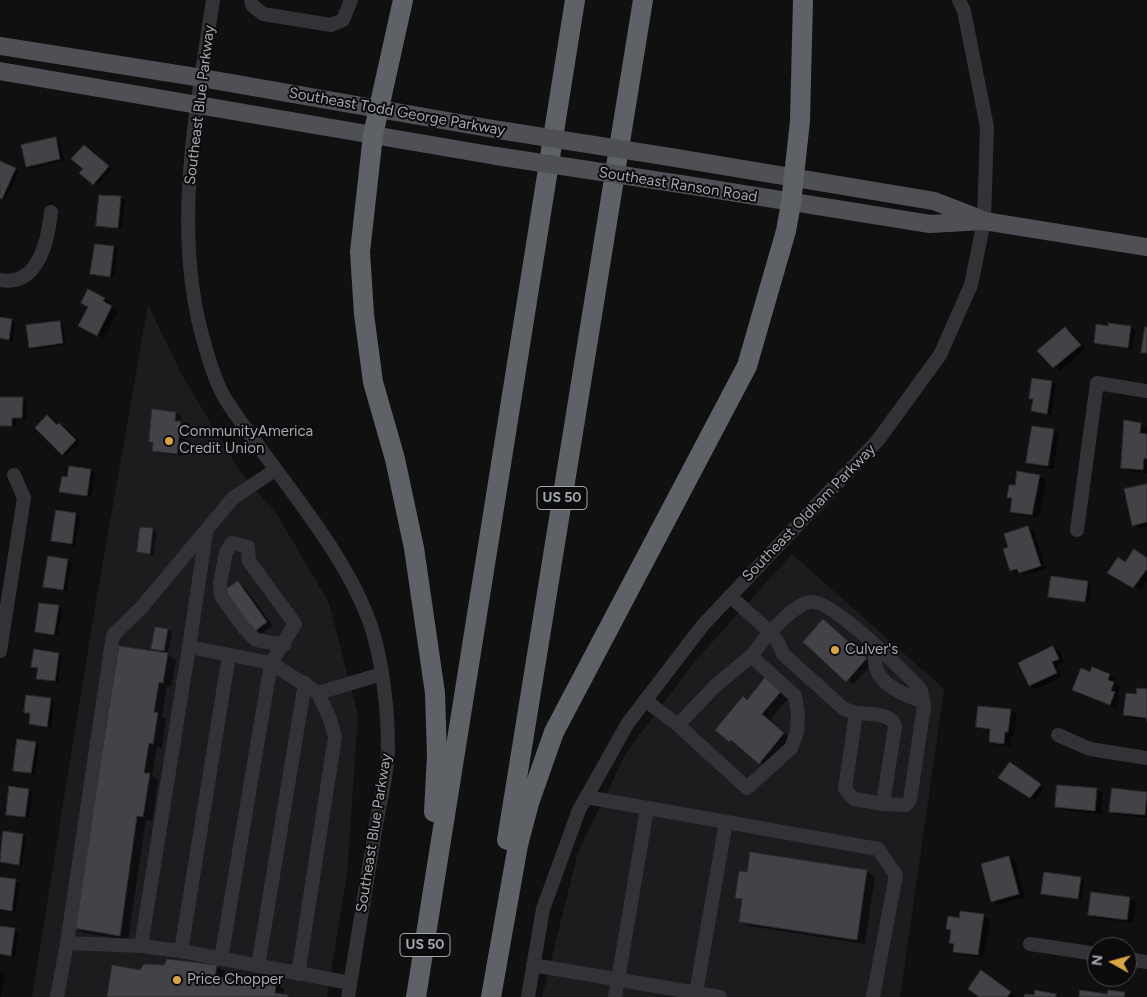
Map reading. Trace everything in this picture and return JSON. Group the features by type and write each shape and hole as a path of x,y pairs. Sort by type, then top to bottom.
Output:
{"highway":[{"path":"403,0 373,135 360,252 364,314 373,382 395,459 414,548 435,693 437,772 435,806 426,873 434,893"},
{"name":"US 50","path":"416,997 574,0"},
{"name":"US 50","path":"482,997 643,0"},
{"path":"491,997 518,845 529,802 554,732 747,366 786,231 791,203 800,121 803,0"}],"main road":[{"name":"Southeast Todd George Parkway","path":"0,46 202,78 499,130 794,177"},
{"name":"Southeast Todd George Parkway","path":"0,71 373,135"},
{"name":"Southeast Ranson Road","path":"373,135 930,224 984,221 1147,247"},
{"name":"Southeast Ranson Road","path":"794,177 934,201 984,221"}],"street":[{"name":"Southeast Blue Parkway","path":"214,0 191,153 188,232 200,330 210,365 224,397 332,551 353,587 374,635 382,674 388,754 350,990"},
{"path":"251,0 252,5 263,14 331,25 343,20 351,0"},
{"name":"Southeast Oldham Parkway","path":"528,997 542,909 579,810 628,723 702,624 878,440 940,355 971,285 984,221 987,127 964,11 959,0"},
{"path":"0,280 11,282 32,271 48,236 51,212"},
{"path":"1077,530 1097,383 1147,391"},
{"path":"57,997 67,943 113,635 141,608 206,533 233,498 275,470"},
{"path":"0,651 24,498 14,474"},
{"path":"142,946 206,533"},
{"path":"221,959 271,663 284,645 295,624 249,561 248,547 232,543 226,552 220,583 221,596 244,628 256,640 284,645"},
{"path":"730,596 770,632 778,642 783,654 789,660 844,709 856,713 889,718 894,721 895,726 883,804"},
{"path":"678,725 715,686 751,656 770,632 808,602 819,602 836,612 921,690 923,702 910,800 906,805 883,804 854,799 845,789 856,713"},
{"path":"189,647 271,663 318,693 330,719 335,737 298,974"},
{"path":"876,648 874,657 879,677 889,686 923,702"},
{"path":"181,951 229,655"},
{"path":"645,700 678,725 747,788 791,748 797,732 798,715 795,696 751,656"},
{"path":"318,693 382,674"},
{"path":"258,966 305,683"},
{"path":"1058,735 1090,749 1147,758"},
{"path":"586,797 878,849 896,875 874,997"},
{"path":"615,997 648,809"},
{"path":"696,993 726,822"},
{"path":"67,943 142,946 181,951 298,974 350,990"},
{"path":"1030,944 1087,953"},
{"path":"533,965 617,980 655,992 696,993 720,997"}],"shaded area":[{"path":"148,305 182,375 239,470 278,516 329,603 358,715 347,874 327,997 32,997 93,619"},
{"path":"792,554 944,689 900,997 542,997 578,852 626,753 695,661"}],"building":[{"path":"56,137 60,159 26,167 21,145"},
{"path":"84,145 109,166 93,185 79,173 83,169 71,159"},
{"path":"0,161 16,168 2,199 0,198"},
{"path":"99,195 121,196 118,228 96,226"},
{"path":"95,244 114,246 110,277 90,274"},
{"path":"88,289 105,298 103,301 112,306 97,336 78,326 88,307 81,303"},
{"path":"0,317 12,319 9,340 0,338"},
{"path":"60,321 63,343 29,348 26,325"},
{"path":"1108,323 1131,326 1128,348 1094,343 1096,324 1108,326"},
{"path":"1065,327 1081,345 1053,368 1037,351"},
{"path":"1145,327 1147,327 1147,353 1141,353"},
{"path":"1032,378 1052,381 1047,414 1031,411 1033,399 1029,399"},
{"path":"0,397 23,397 22,418 12,418 12,426 0,426"},
{"path":"152,409 176,412 175,421 181,421 177,454 152,451 153,442 149,442"},
{"path":"47,415 57,425 59,423 76,440 62,455 35,428"},
{"path":"1124,420 1141,423 1140,433 1147,434 1147,459 1144,458 1143,470 1121,468"},
{"path":"1032,426 1054,429 1048,466 1026,463"},
{"path":"69,466 91,469 87,496 59,492 62,476 67,477"},
{"path":"1017,471 1040,475 1032,515 1010,512 1012,498 1007,498 1009,485 1015,485"},
{"path":"1147,484 1147,522 1132,526 1124,489"},
{"path":"56,510 76,513 72,544 51,541"},
{"path":"1028,526 1041,566 1019,573 1017,569 1010,571 1003,549 1008,547 1004,534"},
{"path":"140,527 153,528 150,554 137,552"},
{"path":"1134,549 1147,558 1147,569 1133,588 1107,573 1118,557 1125,562"},
{"path":"48,556 68,559 63,590 43,587"},
{"path":"1051,576 1088,581 1085,602 1048,597"},
{"path":"238,581 267,622 254,632 224,591"},
{"path":"39,603 59,605 54,635 35,632"},
{"name":"Culver's","path":"823,619 867,658 846,682 803,642"},
{"path":"155,627 168,629 164,651 151,649"},
{"path":"119,646 168,653 163,683 159,682 154,712 158,713 153,744 149,743 144,773 150,773 143,817 137,816 120,936 74,928"},
{"path":"1053,646 1059,659 1052,662 1057,673 1029,686 1018,663"},
{"path":"34,649 59,653 55,681 36,679 38,668 31,667"},
{"path":"1092,667 1110,674 1108,680 1114,682 1111,691 1115,692 1110,705 1072,690 1081,668 1090,672"},
{"path":"767,675 783,689 762,714 784,733 759,764 731,740 729,742 715,730 743,696 747,700"},
{"path":"1137,688 1147,689 1147,722 1146,718 1123,715 1126,693 1136,694"},
{"path":"26,695 51,698 47,727 29,724 30,713 24,713"},
{"path":"978,706 1011,709 1008,732 1005,732 1004,744 989,742 990,729 976,727"},
{"path":"17,739 36,742 31,773 13,771"},
{"path":"1010,762 1041,784 1030,798 998,778"},
{"path":"1057,785 1097,788 1095,811 1055,807"},
{"path":"9,786 29,789 25,817 6,815"},
{"path":"1112,788 1147,792 1145,815 1109,812"},
{"path":"3,831 23,834 19,865 0,862"},
{"path":"750,852 867,870 857,940 739,922 742,899 735,898 739,871 747,872"},
{"path":"1009,856 1019,894 991,902 981,864"},
{"path":"1044,872 1081,877 1078,899 1041,894"},
{"path":"0,877 16,879 12,911 0,909"},
{"path":"1091,892 1130,897 1127,920 1088,915"},
{"path":"960,911 984,914 978,955 953,952 954,944 949,943 951,930 946,929 948,916 959,918"},
{"path":"0,926 15,928 11,956 0,954"},
{"name":"Price Chopper","path":"167,959 217,965 215,977 276,983 275,993 288,995 288,997 107,997 112,965 140,970 144,964 164,965"},
{"path":"981,970 1011,992 1007,997 979,997 968,989"},
{"path":"1035,990 1056,994 1056,997 1024,997 1025,994 1034,995"},
{"path":"1080,990 1107,994 1108,990 1125,992 1124,997 1079,997"}],"place":[{"name":"CommunityAmerica Credit Union","path":"169,441"},
{"name":"Culver's","path":"835,650"},
{"name":"Price Chopper","path":"177,980"}]}
